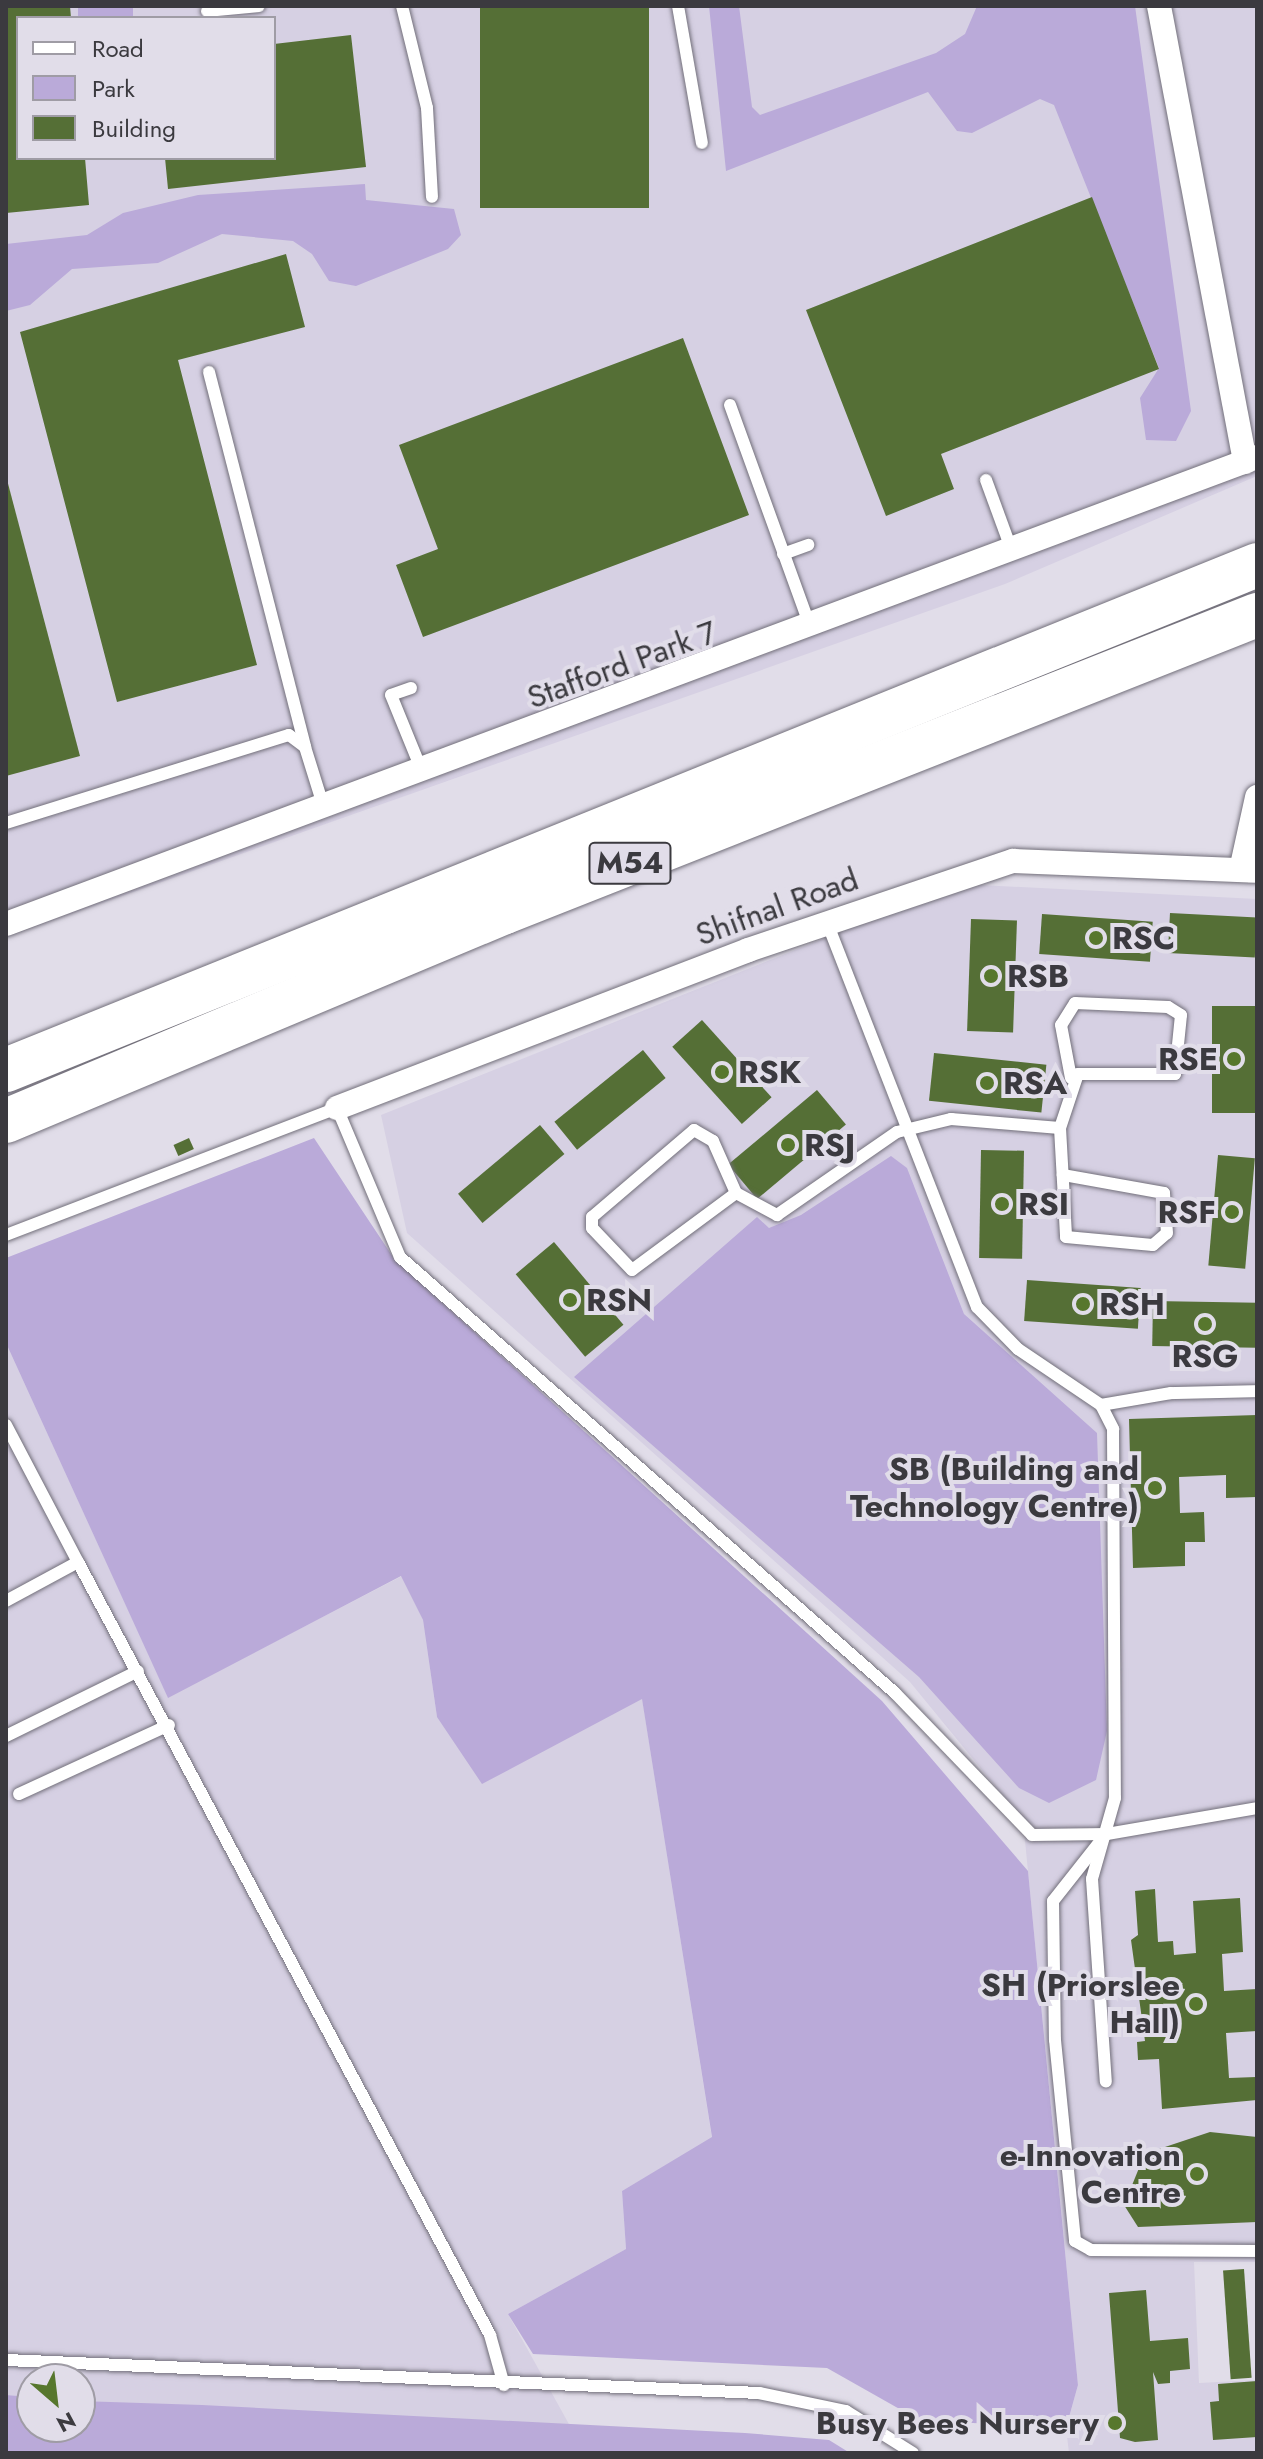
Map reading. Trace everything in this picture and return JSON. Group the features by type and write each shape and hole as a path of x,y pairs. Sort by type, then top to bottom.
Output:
{"highway":[{"name":"M54","path":"6,1070 1257,565"},
{"name":"M54","path":"6,1121 505,912 1257,615"}],"street":[{"path":"1159,6 1251,460"},
{"name":"Stafford Park 7","path":"6,924 424,774 1013,554 1251,460"},
{"path":"1249,870 1257,797"},
{"name":"Shifnal Road","path":"337,1108 828,925 1013,861 1249,870"}],"lane":[{"path":"207,11 259,6"},
{"path":"402,6 427,108 432,197"},
{"path":"678,6 702,143"},
{"path":"209,372 324,810"},
{"path":"730,405 811,629"},
{"path":"986,480 1013,554"},
{"path":"783,554 808,545"},
{"path":"411,688 391,695 424,774"},
{"path":"6,823 289,735 305,747"},
{"path":"828,925 911,1130 977,1307 1018,1349 1101,1405 1257,1391"},
{"path":"1063,1175 1164,1193 1167,1233 1153,1245 1066,1237 1060,1128 1071,1078 1061,1025 1075,1003 1168,1007 1181,1015 1178,1068 1168,1079 1071,1078"},
{"path":"6,1235 337,1108 400,1257 895,1693 1032,1835 1107,1834 1257,1808"},
{"path":"736,1193 632,1270 592,1228 592,1217 694,1130 713,1141 736,1193 777,1215 873,1145 911,1130 951,1119 1060,1128"},
{"path":"1101,1405 1118,1465 1115,1798 1092,1879 1106,2082"},
{"path":"6,1425 169,1725 490,2335 504,2385"},
{"path":"6,1601 78,1562"},
{"path":"6,1736 138,1671"},
{"path":"19,1794 169,1725"},
{"path":"1107,1834 1053,1901 1055,2040 1075,2241 1091,2250 1257,2251"},
{"path":"6,2360 772,2395 846,2411 913,2453"}],"shaded area":[{"path":"6,6 1257,6 1257,476 1005,584 6,937"},
{"path":"961,884 1257,899 1257,2262 1194,2262 1199,2383 1257,2380 1257,2453 1069,2453 1066,2428 1078,2385 1023,1820 910,1682 407,1233 381,1115"},
{"path":"6,1343 168,1697 402,1576 423,1620 437,1717 642,1698 712,2138 622,2191 626,2249 508,2314 570,2426 96,2402 96,2363 16,2363 16,2396 6,2395"}],"green space":[{"path":"78,6 133,6 133,16 78,16"},
{"path":"709,6 739,6 752,107 760,115 936,53 965,34 977,6 1135,6 1191,411 1176,441 1146,440 1140,398 1159,368 1054,105 1040,99 972,133 957,131 928,92 726,171"},
{"path":"365,184 366,200 454,209 461,235 448,249 356,286 329,281 312,254 293,241 222,234 158,263 72,269 30,305 6,311 6,244 87,235 123,213 198,195"},
{"path":"314,1138 395,1260 882,1701 1028,1871 1078,2385 1066,2428 919,2420 827,2368 533,2354 508,2314 626,2249 622,2191 712,2137 642,1699 482,1784 437,1717 423,1620 401,1576 168,1698 6,1343 6,1258"},
{"path":"891,1156 907,1168 964,1314 1097,1433 1107,1731 1096,1780 1049,1803 1019,1788 919,1677 574,1377 757,1217 769,1228 801,1215"},
{"path":"6,2395 16,2396 16,2443 96,2443 96,2402 745,2433 829,2440 850,2453 6,2453"}],"building":[{"path":"6,6 70,6 71,16 16,16 16,160 85,160 89,205 6,213"},
{"path":"480,6 649,6 649,208 480,208"},
{"path":"351,35 366,167 168,189 165,160 276,160 276,44"},
{"path":"1092,197 1159,369 941,454 954,489 886,516 806,310"},
{"path":"286,254 305,327 178,360 257,665 117,702 20,332"},
{"path":"683,338 749,515 423,637 396,565 438,549 399,445"},
{"path":"6,476 80,756 6,776"},
{"path":"1170,913 1257,918 1255,957 1168,953"},
{"name":"RSC","path":"1042,914 1153,922 1150,962 1039,954"},
{"name":"RSB","path":"971,919 1017,921 1013,1033 967,1031"},
{"name":"RSE","path":"1212,1006 1257,1006 1257,1113 1212,1113"},
{"name":"RSK","path":"702,1020 772,1097 742,1124 672,1047"},
{"path":"643,1050 666,1078 577,1150 554,1122"},
{"name":"RSA","path":"934,1053 1046,1065 1041,1113 929,1101"},
{"name":"RSJ","path":"817,1090 846,1124 757,1199 728,1165"},
{"path":"540,1125 564,1154 482,1223 458,1194"},
{"path":"189,1138 194,1149 178,1156 173,1145"},
{"name":"RSI","path":"981,1150 1024,1151 1022,1259 979,1258"},
{"name":"RSF","path":"1218,1155 1255,1158 1245,1269 1208,1266"},
{"name":"RSN","path":"554,1242 623,1325 585,1357 516,1274"},
{"name":"RSH","path":"1027,1280 1141,1288 1138,1329 1024,1321"},
{"name":"RSG","path":"1153,1301 1257,1303 1256,1348 1152,1346"},
{"name":"SB (Building and Technology Centre)","path":"1257,1415 1257,1497 1226,1498 1226,1475 1179,1477 1180,1513 1204,1512 1205,1542 1185,1542 1185,1566 1133,1568 1129,1419"},
{"name":"SH (Priorslee Hall)","path":"1155,1889 1158,1942 1173,1941 1174,1955 1196,1953 1193,1901 1240,1898 1243,1952 1222,1954 1224,1991 1257,1989 1257,2031 1226,2033 1229,2078 1256,2077 1257,2100 1162,2109 1159,2059 1138,2060 1137,2042 1145,2041 1131,1940 1138,1935 1135,1891"},
{"name":"e-Innovation Centre","path":"1210,2132 1257,2137 1257,2222 1138,2227 1124,2205 1139,2168 1159,2149"},
{"path":"1244,2269 1252,2378 1231,2379 1223,2270"},
{"path":"1146,2290 1150,2341 1188,2338 1190,2369 1170,2371 1170,2383 1158,2384 1153,2372 1158,2440 1135,2442 1120,2438 1109,2293"},
{"path":"1257,2381 1257,2437 1213,2440 1210,2402 1219,2401 1218,2384"}],"place":[{"name":"RSC","path":"1096,938"},
{"name":"RSB","path":"991,976"},
{"name":"RSE","path":"1234,1059"},
{"name":"RSK","path":"722,1072"},
{"name":"RSA","path":"987,1083"},
{"name":"RSJ","path":"788,1145"},
{"name":"RSI","path":"1002,1204"},
{"name":"RSF","path":"1232,1212"},
{"name":"RSN","path":"570,1300"},
{"name":"RSH","path":"1083,1304"},
{"name":"RSG","path":"1205,1324"},
{"name":"SB (Building and Technology Centre)","path":"1155,1488"},
{"name":"SH (Priorslee Hall)","path":"1196,2004"},
{"name":"e-Innovation Centre","path":"1197,2174"},
{"name":"Busy Bees Nursery","path":"1115,2423"}]}
